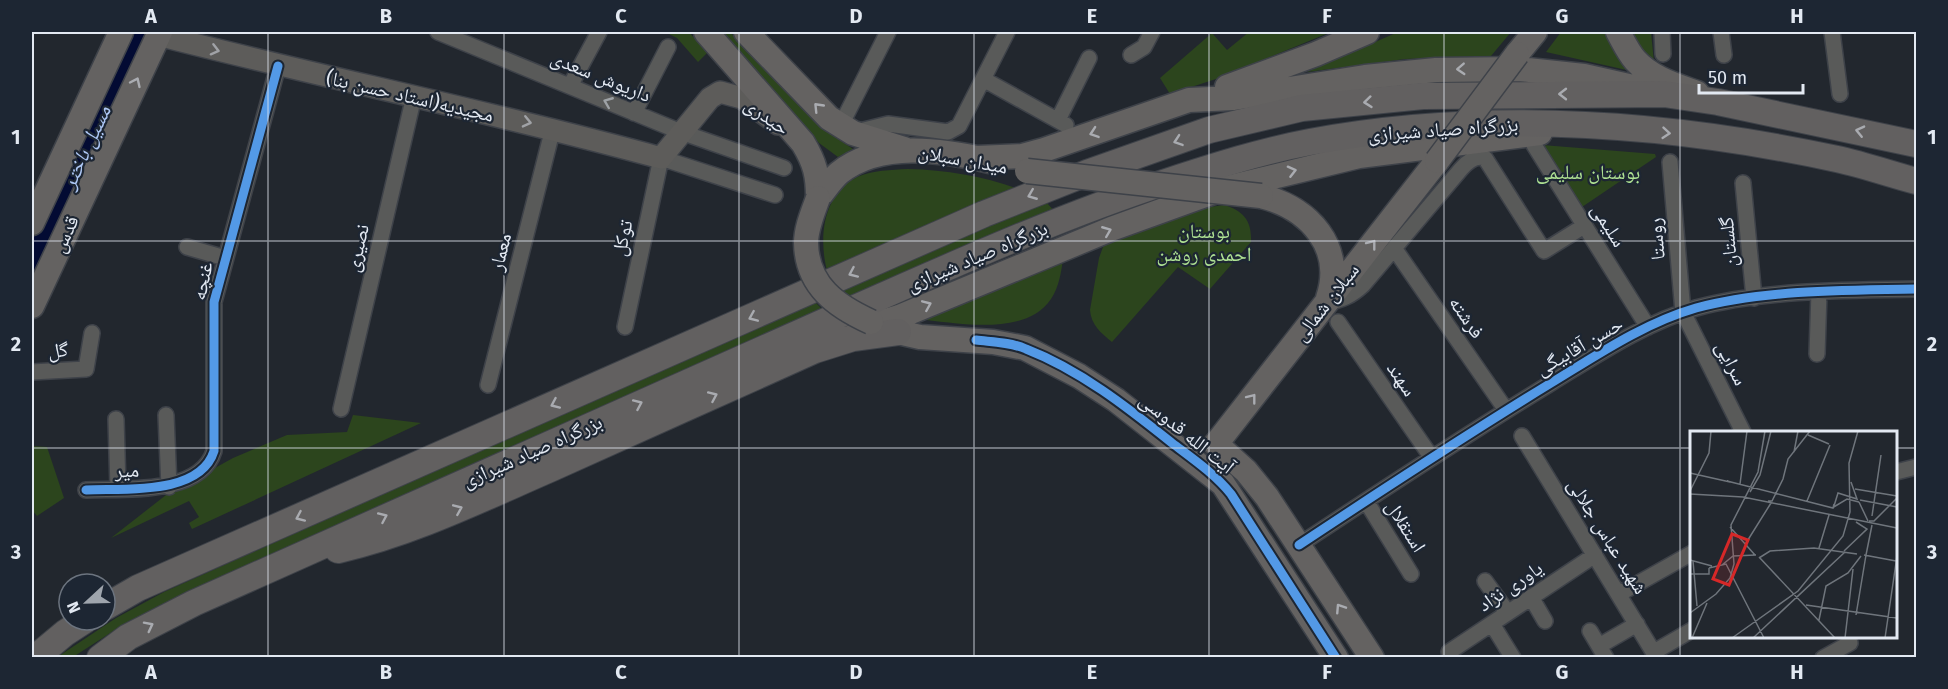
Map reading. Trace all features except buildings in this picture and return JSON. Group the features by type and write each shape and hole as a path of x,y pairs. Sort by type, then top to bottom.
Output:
{"highway":[{"name":"بزرگراه صیاد شیرازی","path":"117,600 138,588 984,214 1087,173 1209,130 1302,108 1423,96 1664,94 1718,102 1917,144"},
{"name":"بزرگراه صیاد شیرازی","path":"100,657 129,637 160,620 282,563 777,341 998,245 1112,200 1220,164 1310,142 1403,130 1523,123 1608,127 1709,137 1842,160 1917,181"},
{"path":"282,563 364,544 411,529 815,350 853,338 898,332"},
{"path":"35,657 67,632"}],"main road":[{"path":"32,223 121,32"},
{"path":"706,32 798,138 813,160 818,179 818,198"},
{"path":"747,32 829,118 847,129 906,150"},
{"path":"976,158 1022,156 1044,150 1270,73 1367,32"},
{"name":"سبلان شمالی","path":"1299,544 1253,479 1216,444 1332,313 1437,161 1535,32"},
{"path":"1618,32 1633,58 1644,70 1718,102"},
{"name":"مجیدیه(استاد حسن بنا)","path":"159,33 278,66 553,128 661,158"},
{"name":"قدس","path":"32,306 159,33"},
{"path":"1189,100 1234,98 1365,77 1475,69 1555,71 1664,94"},
{"name":"حیدری","path":"681,132 710,98 720,92 742,98 798,138"},
{"path":"871,322 899,317 1121,225 1187,200 1244,183 1359,156 1526,134 1608,127"},
{"path":"661,158 681,132"},
{"name":"میدان سبلان","path":"976,340 920,337 898,332 871,322 831,300 819,285 812,271 806,244 809,222 818,198 839,173 867,158 906,150 976,158 1027,171 1261,196 1286,204 1304,216 1319,232 1329,251 1333,274 1332,313"},
{"name":"آیت الله قدوسی","path":"976,340 1025,348 1080,376 1146,421 1211,473 1231,494 1336,657"},
{"path":"1299,544 1372,657"},
{"path":"32,646 62,632"}],"street":[{"name":"داریوش سعدی","path":"438,32 464,36 570,86 681,132 784,168"},
{"path":"570,86 599,32"},
{"path":"888,32 847,129 888,124 948,132 954,130 959,126 1007,32"},
{"path":"1131,55 1144,47 1152,32"},
{"path":"1662,32 1663,54"},
{"path":"1721,32 1724,55"},
{"path":"1832,32 1840,94"},
{"path":"634,112 668,47"},
{"path":"983,79 1062,123 1089,58"},
{"name":"غنچه","path":"169,486 207,466 214,451 212,323 214,302 278,66"},
{"name":"نصیری","path":"341,410 414,96"},
{"name":"معمار","path":"488,385 553,128"},
{"name":"سلیمی","path":"1534,145 1648,327"},
{"path":"1332,313 1341,300 1352,295 1363,285 1467,163 1479,157 1485,158 1544,251 1584,226"},
{"path":"661,158 775,195"},
{"name":"توکل","path":"625,327 661,158"},
{"name":"روستا","path":"1670,162 1683,312"},
{"name":"گلستان","path":"1743,183 1754,298"},
{"path":"187,247 225,258"},
{"name":"فرشته","path":"1394,248 1506,410"},
{"name":"حسن آقابیگی","path":"1299,544 1506,410 1598,354 1648,327 1683,312 1708,305 1754,298 1819,292 1917,289"},
{"path":"1817,354 1819,292"},
{"name":"سرایی","path":"1683,312 1742,431"},
{"name":"سهند","path":"1332,313 1432,458"},
{"name":"گل","path":"32,372 86,369 92,333"},
{"path":"166,415 169,486"},
{"path":"116,418 118,489"},
{"name":"شهید عباس جلالی","path":"1522,436 1656,655"},
{"path":"1897,472 1917,467"},
{"name":"میر","path":"86,490 169,486"},
{"name":"استقلال","path":"1366,501 1412,573"},
{"path":"1619,594 1690,554"},
{"name":"یاوری نژاد","path":"1449,652 1594,555"},
{"path":"1485,581 1508,613"},
{"path":"1531,597 1545,621"},
{"path":"1492,624 1513,657"},
{"path":"1590,631 1602,652 1637,624"},
{"path":"1656,655 1690,631"},
{"path":"1823,657 1851,646"}],"green space":[{"path":"665,32 689,32 707,53 698,62 677,38"},
{"path":"720,32 730,32 829,133 853,149 838,157 819,143"},
{"path":"1249,32 1331,32 1219,78 1170,94 1160,78 1212,33 1227,50"},
{"path":"1398,32 1511,32 1491,56 1405,59 1307,72"},
{"path":"1561,32 1611,32 1640,73 1546,52"},
{"path":"1629,32 1651,32 1654,62 1644,52"},
{"name":"بوستان سلیمی","path":"1542,145 1655,154 1656,157 1582,207"},
{"path":"908,169 964,174 1019,189 828,274 823,247 824,233 830,206 836,195 857,177 882,171"},
{"path":"1046,202 1056,213 851,298 841,290"},
{"name":"بوستان احمدی روشن","path":"1224,205 1237,210 1245,218 1250,228 1251,242 1210,289 1178,267 1112,342 1094,324 1090,310 1103,247 1115,237 1196,209"},
{"path":"1063,259 1058,285 1051,299 1040,311 1025,319 989,325 918,319"},
{"path":"814,301 824,311 441,478 129,621 117,629 117,617 164,592"},
{"path":"353,415 421,423 192,529 189,523 199,517 189,501 111,538 166,495 233,458 287,435 347,432"},
{"path":"32,446 47,447 64,498 37,516 32,510"},
{"path":"95,632 112,632 73,657 56,658"}],"waterway":[{"name":"مسیل باختر","path":"32,263 141,32"}],"cycle path":[{"path":"86,490 139,489 177,483 193,476 206,466 214,451 214,302 278,66"},
{"path":"1299,545 1424,463 1603,351 1677,314 1722,302 1776,294 1916,289"},
{"path":"976,340 1020,347 1065,367 1120,403 1211,473 1231,494 1336,658"}]}
